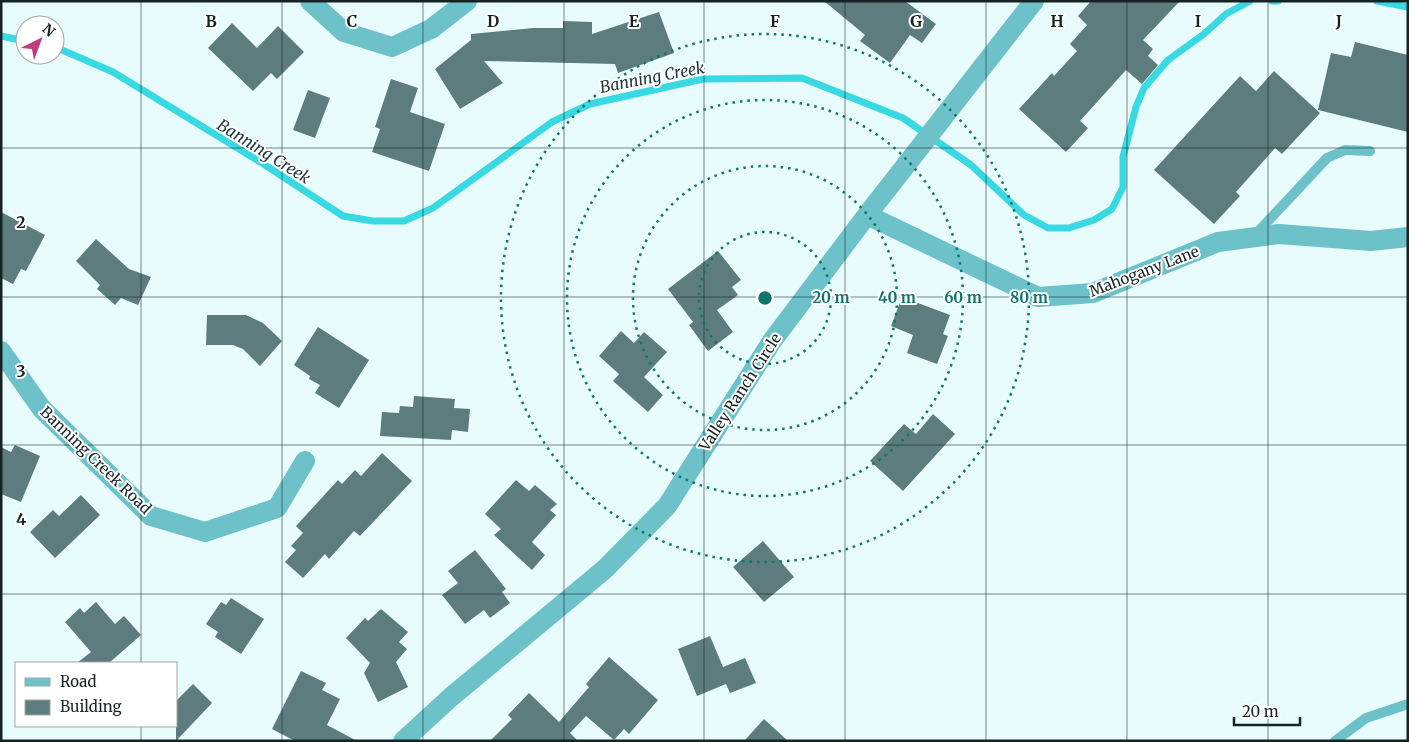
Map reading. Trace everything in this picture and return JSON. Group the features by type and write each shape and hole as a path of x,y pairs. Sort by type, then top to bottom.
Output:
{"street":[{"path":"310,1 344,32 392,46 431,29 467,1"},
{"name":"Valley Ranch Circle","path":"404,741 451,697 605,569 667,506 772,341 867,215 1034,1"},
{"name":"Mahogany Lane","path":"867,215 1038,297 1093,293 1218,242 1279,234 1371,241 1408,237"},
{"name":"Banning Creek Road","path":"1,351 42,409 151,516 204,532 277,508 305,461"}],"lane":[{"path":"1252,237 1328,158 1345,150 1370,151"},
{"path":"1335,741 1366,718 1408,704"}],"building":[{"path":"824,1 905,1 936,24 922,43 910,35 890,63 860,41 865,35"},
{"path":"1091,1 1180,1 1143,40 1153,49 1148,56 1158,65 1142,84 1126,70 1080,121 1088,128 1066,152 1019,109 1052,73 1054,76 1077,51 1070,44 1087,25 1078,16"},
{"path":"659,12 674,53 618,73 615,64 484,61 503,83 460,109 435,69 471,40 471,34 533,28 563,28 563,21 592,22 592,34"},
{"path":"232,23 257,48 278,26 304,52 277,79 271,73 253,91 208,48"},
{"path":"1355,42 1408,55 1408,132 1318,110 1331,53 1351,57"},
{"path":"1274,71 1320,113 1282,154 1275,148 1236,192 1240,196 1214,224 1154,170 1240,76 1256,91"},
{"path":"391,79 418,88 410,112 445,124 429,171 372,152 380,129 375,127"},
{"path":"308,90 330,98 315,138 293,130"},
{"path":"1,212 45,235 26,271 21,269 13,284 1,278"},
{"path":"96,239 129,269 151,277 138,305 121,298 115,305 97,289 100,285 76,261"},
{"path":"718,251 741,280 732,287 738,295 717,310 733,332 708,351 689,325 693,322 668,289"},
{"path":"902,297 950,315 943,334 948,336 937,364 907,353 913,335 891,326"},
{"path":"207,315 246,315 263,323 282,341 260,366 243,349 233,345 206,345"},
{"path":"318,327 369,360 339,408 315,393 320,385 309,379 310,376 294,365"},
{"path":"621,331 634,343 644,332 667,352 644,377 663,395 648,412 613,381 619,374 599,356"},
{"path":"414,396 455,399 454,408 470,409 468,432 452,430 451,440 380,436 382,412 399,413 400,406 413,407"},
{"path":"933,414 955,434 903,491 870,461 904,424 916,434"},
{"path":"15,445 40,456 21,502 1,494 1,447 11,452"},
{"path":"382,453 412,481 360,536 354,531 329,559 325,554 303,578 285,562 296,550 291,546 303,533 296,526 338,480 342,484 355,470 361,476"},
{"path":"516,480 529,491 535,485 557,504 550,510 556,515 532,542 545,555 532,570 494,535 501,529 485,514"},
{"path":"81,495 100,515 55,558 30,532 53,510 59,516"},
{"path":"763,541 794,577 764,602 733,567"},
{"path":"475,550 506,589 502,592 510,603 490,618 484,610 465,624 442,595 458,583 448,571"},
{"path":"231,598 264,619 241,654 215,637 218,632 206,624 221,602 226,605"},
{"path":"96,602 115,624 124,616 141,635 110,662 78,662 91,652 65,622 80,608 84,613"},
{"path":"381,609 408,632 399,642 407,649 396,662 408,687 378,702 364,673 370,663 346,638 365,618 368,621"},
{"path":"710,636 723,667 745,658 756,683 730,693 726,684 697,696 678,649"},
{"path":"609,657 658,700 629,734 624,729 614,740 586,716 570,733 578,741 490,741 512,719 508,715 529,693 559,722 589,687 586,684"},
{"path":"301,671 326,683 322,690 340,699 327,725 357,741 295,741 272,729"},
{"path":"193,684 212,703 176,741 176,727 178,727 178,699"},
{"path":"764,719 788,741 744,741"}],"waterway":[{"name":"Banning Creek","path":"65,51 113,72 262,163 343,216 373,221 404,221 433,208 552,122 590,104 703,79 802,78 903,118 971,165 1024,215 1048,228 1069,228 1094,220 1112,209 1123,187 1123,157 1136,107 1144,88 1168,60 1204,34 1226,14 1250,1"},
{"name":"Banning Creek","path":"1272,1 1278,1"},
{"name":"Banning Creek","path":"1377,1 1408,7"},
{"name":"Banning Creek","path":"1,36 15,39"}]}
